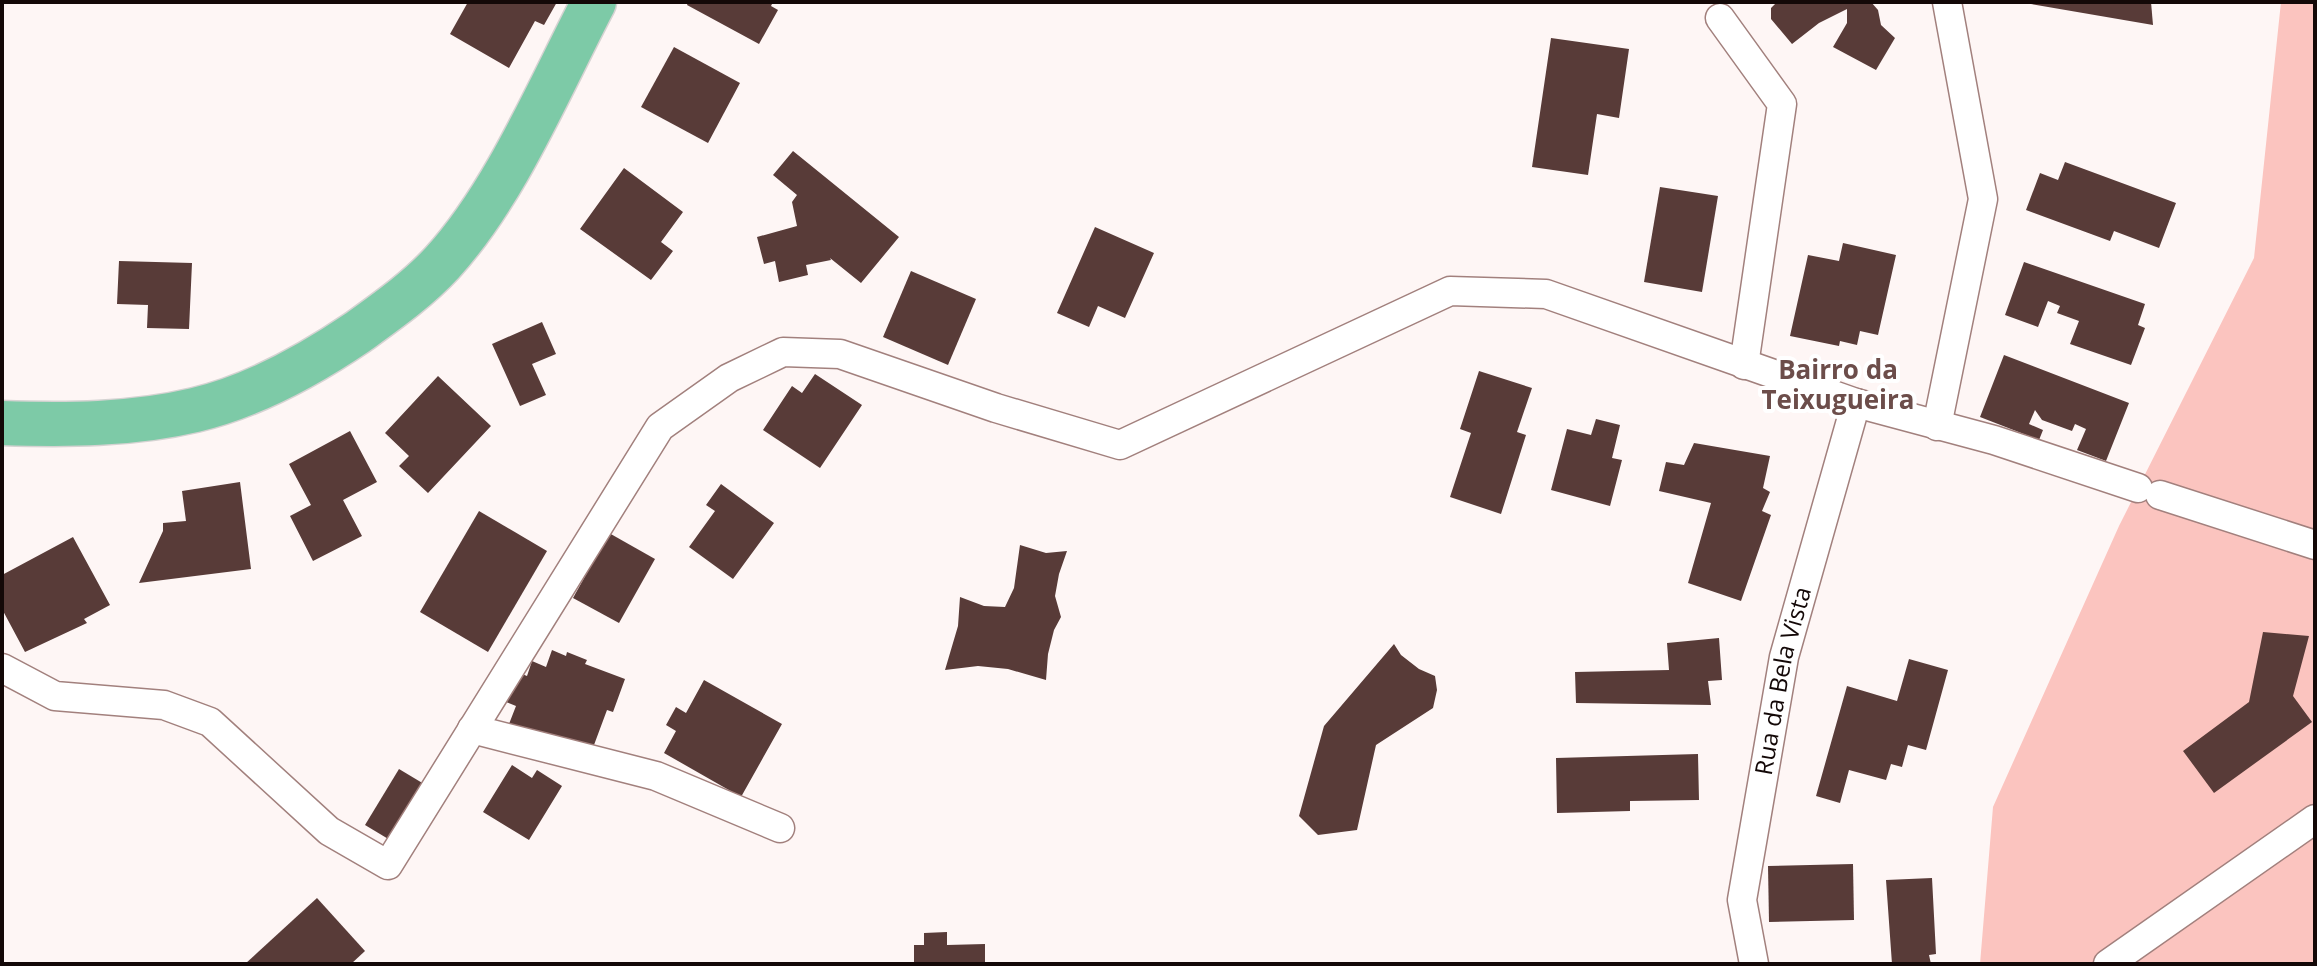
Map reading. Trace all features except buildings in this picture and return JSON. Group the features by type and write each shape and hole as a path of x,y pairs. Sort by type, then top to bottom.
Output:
{"main road":[{"path":"2,423 55,425 127,421 195,410 238,397 317,359 396,305 442,263 507,170 594,2"}],"street":[{"path":"1937,426 1983,199 1947,2"},
{"path":"1720,18 1782,104 1744,365"},
{"path":"2,668 55,696 164,705 210,722 329,831 388,865 660,427 729,378 783,352 840,354 996,408 1120,445 1450,291 1546,294 1856,403 1994,440 2315,545"},
{"name":"Rua da Bela Vista","path":"1754,964 1742,900 1784,657 1856,403"},
{"path":"472,729 656,776 780,828"},
{"path":"2108,964 2315,819"}],"shaded area":[{"path":"2281,2 2315,2 2315,964 1980,964 1993,807 2119,526 2254,258"}],"district":[{"name":"Bairro da Teixugueira","path":"1838,385"}]}
